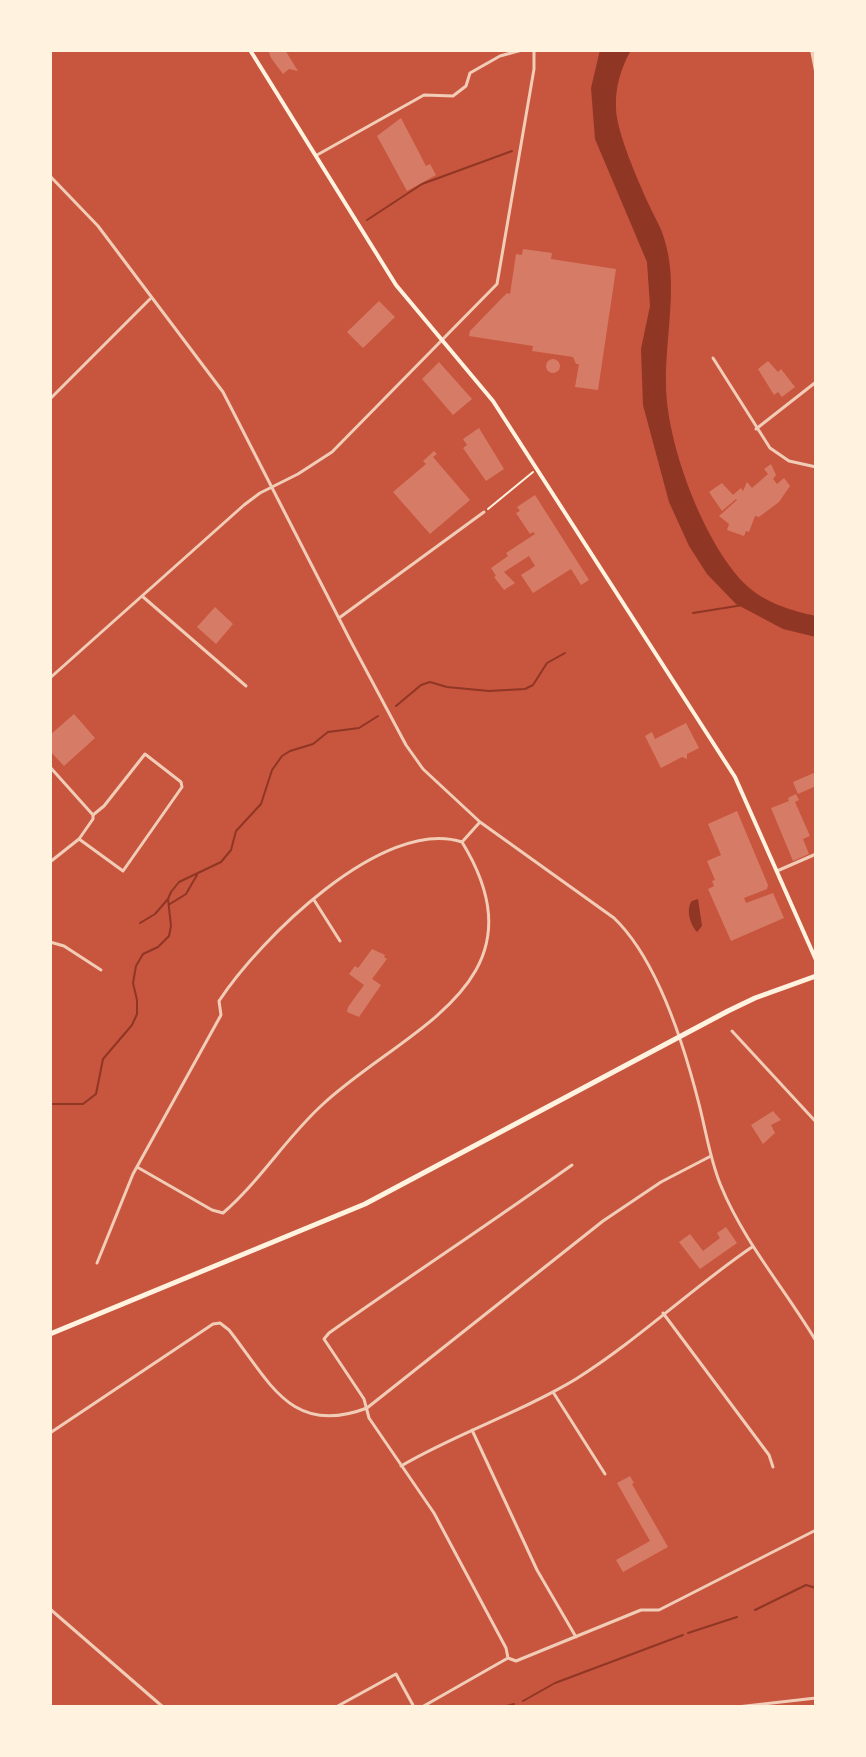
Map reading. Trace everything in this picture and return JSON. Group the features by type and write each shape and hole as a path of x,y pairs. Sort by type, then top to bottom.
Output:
{"main road":[{"path":"250,50 396,285 493,401 715,746 743,793 816,960"},
{"path":"50,1334 365,1204 755,998 816,976"}],"street":[{"path":"315,156 429,94 453,96 466,86 470,73 500,56 522,50"},
{"path":"50,678 244,505 332,452 499,278 534,69 534,50"},
{"path":"812,50 816,71"},
{"path":"51,177 98,226 150,299 212,374 236,414 339,618 417,761 445,792 480,822 614,918 629,934 656,982 679,1040 692,1078 711,1156 729,1204 816,1341"},
{"path":"50,399 150,299"},
{"path":"713,358 770,448 789,461 816,467"},
{"path":"756,429 816,382"},
{"path":"339,618 484,512"},
{"path":"142,596 246,686"},
{"path":"50,862 79,839 93,815 104,806 141,756 145,754 181,782 182,787 123,871 79,839"},
{"path":"50,767 93,815"},
{"path":"462,842 480,822"},
{"path":"97,1263 137,1167 221,1015 219,1001 260,951 347,872 382,851 438,839 451,838 462,842 474,863 485,895 487,933 476,969 451,1005 321,1106 223,1213 198,1203 137,1167"},
{"path":"777,871 816,854"},
{"path":"314,900 340,941"},
{"path":"50,942 64,946 101,970"},
{"path":"732,1031 816,1122"},
{"path":"50,1433 213,1324 220,1323 279,1393 300,1412 325,1418 367,1408 603,1221 661,1182 711,1156"},
{"path":"508,1658 506,1648 447,1536 369,1418 364,1399 326,1344 325,1336 572,1165"},
{"path":"401,1466 553,1392 598,1364 754,1245"},
{"path":"663,1313 769,1455 773,1467"},
{"path":"553,1392 605,1474"},
{"path":"472,1430 562,1616 576,1637"},
{"path":"508,1658 516,1661 641,1610 659,1610 816,1530"},
{"path":"50,1609 163,1707"},
{"path":"422,1707 508,1658"},
{"path":"336,1707 396,1674 414,1707"},
{"path":"737,1707 816,1698"}],"path":[{"path":"484,512 528,476"}],"shaded area":[{"path":"600,50 631,50 618,85 617,118 629,157 661,230 668,256 671,292 666,366 668,408 672,434 690,490 715,543 745,584 778,605 816,616 816,637 783,629 736,604 707,574 689,546 669,502 643,405 641,349 650,306 647,262 595,139 591,88"},
{"path":"698,899 702,926 697,932 691,922 689,908 692,901"}],"building":[{"path":"268,50 285,50 298,71 289,69 283,74"},
{"path":"401,118 426,166 430,164 436,175 407,191 377,136"},
{"path":"523,249 552,253 551,259 616,269 598,390 575,387 579,364 573,357 532,351 533,346 469,336 470,331 501,299 510,294 516,254 522,255"},
{"path":"379,301 395,317 363,348 347,332"},
{"path":"553,359 560,366 553,373 546,366"},
{"path":"768,361 778,372 781,369 795,387 782,397 778,392 774,395 758,369"},
{"path":"439,362 472,399 453,415 422,379"},
{"path":"479,428 504,469 486,481 463,448 467,445 463,439"},
{"path":"434,451 437,454 433,457 470,500 430,534 393,492 426,464 423,461"},
{"path":"771,464 777,484 784,478 790,486 779,502 759,517 755,516 749,532 746,531 744,536 727,530 729,524 719,516 737,500 722,511 709,492 722,483 733,495 741,488 743,491 747,482 752,488 768,474 764,469"},
{"path":"535,495 589,580 581,585 571,569 533,593 521,575 535,566 529,556 504,572 515,583 504,590 494,577 491,568 508,556 506,553 535,534 530,534 516,513 520,511 517,507"},
{"path":"215,607 233,624 216,644 197,627"},
{"path":"74,714 95,738 64,766 50,751 50,735"},
{"path":"686,723 699,748 687,754 687,759 682,757 661,768 645,736 652,732 655,739"},
{"path":"816,772 816,786 798,794 793,782"},
{"path":"796,794 799,800 795,802 810,836 803,839 809,854 793,861 771,808 789,801 788,798"},
{"path":"737,811 768,885 767,889 744,898 746,903 773,893 784,918 731,941 708,889 714,886 712,881 715,880 707,861 721,855 708,824"},
{"path":"372,949 387,959 372,979 381,985 359,1017 347,1012 364,985 349,974 355,966 358,968"},
{"path":"773,1111 781,1120 771,1125 775,1133 763,1144 751,1125"},
{"path":"726,1227 737,1243 700,1269 679,1242 690,1234 703,1251 720,1238 717,1233"},
{"path":"630,1476 668,1547 623,1572 616,1560 650,1541 617,1483"}],"waterway":[{"path":"367,220 422,184 512,151"},
{"path":"693,613 743,605"},
{"path":"396,706 421,685 430,682 489,691 525,689 533,685 547,663 565,653"},
{"path":"50,1104 83,1104 96,1094 103,1059 132,1025 137,1014 133,983 136,966 143,954 158,947 169,936 168,899 171,892 179,882 221,862 231,850 236,831 261,804 272,770 282,756 313,744 328,732 359,728 378,716"},
{"path":"170,904 186,894 197,875"},
{"path":"140,923 155,914 168,899"},
{"path":"755,1610 806,1585 816,1588"},
{"path":"688,1633 737,1617"},
{"path":"523,1701 555,1683 683,1635"},
{"path":"507,1706 514,1704"}]}
